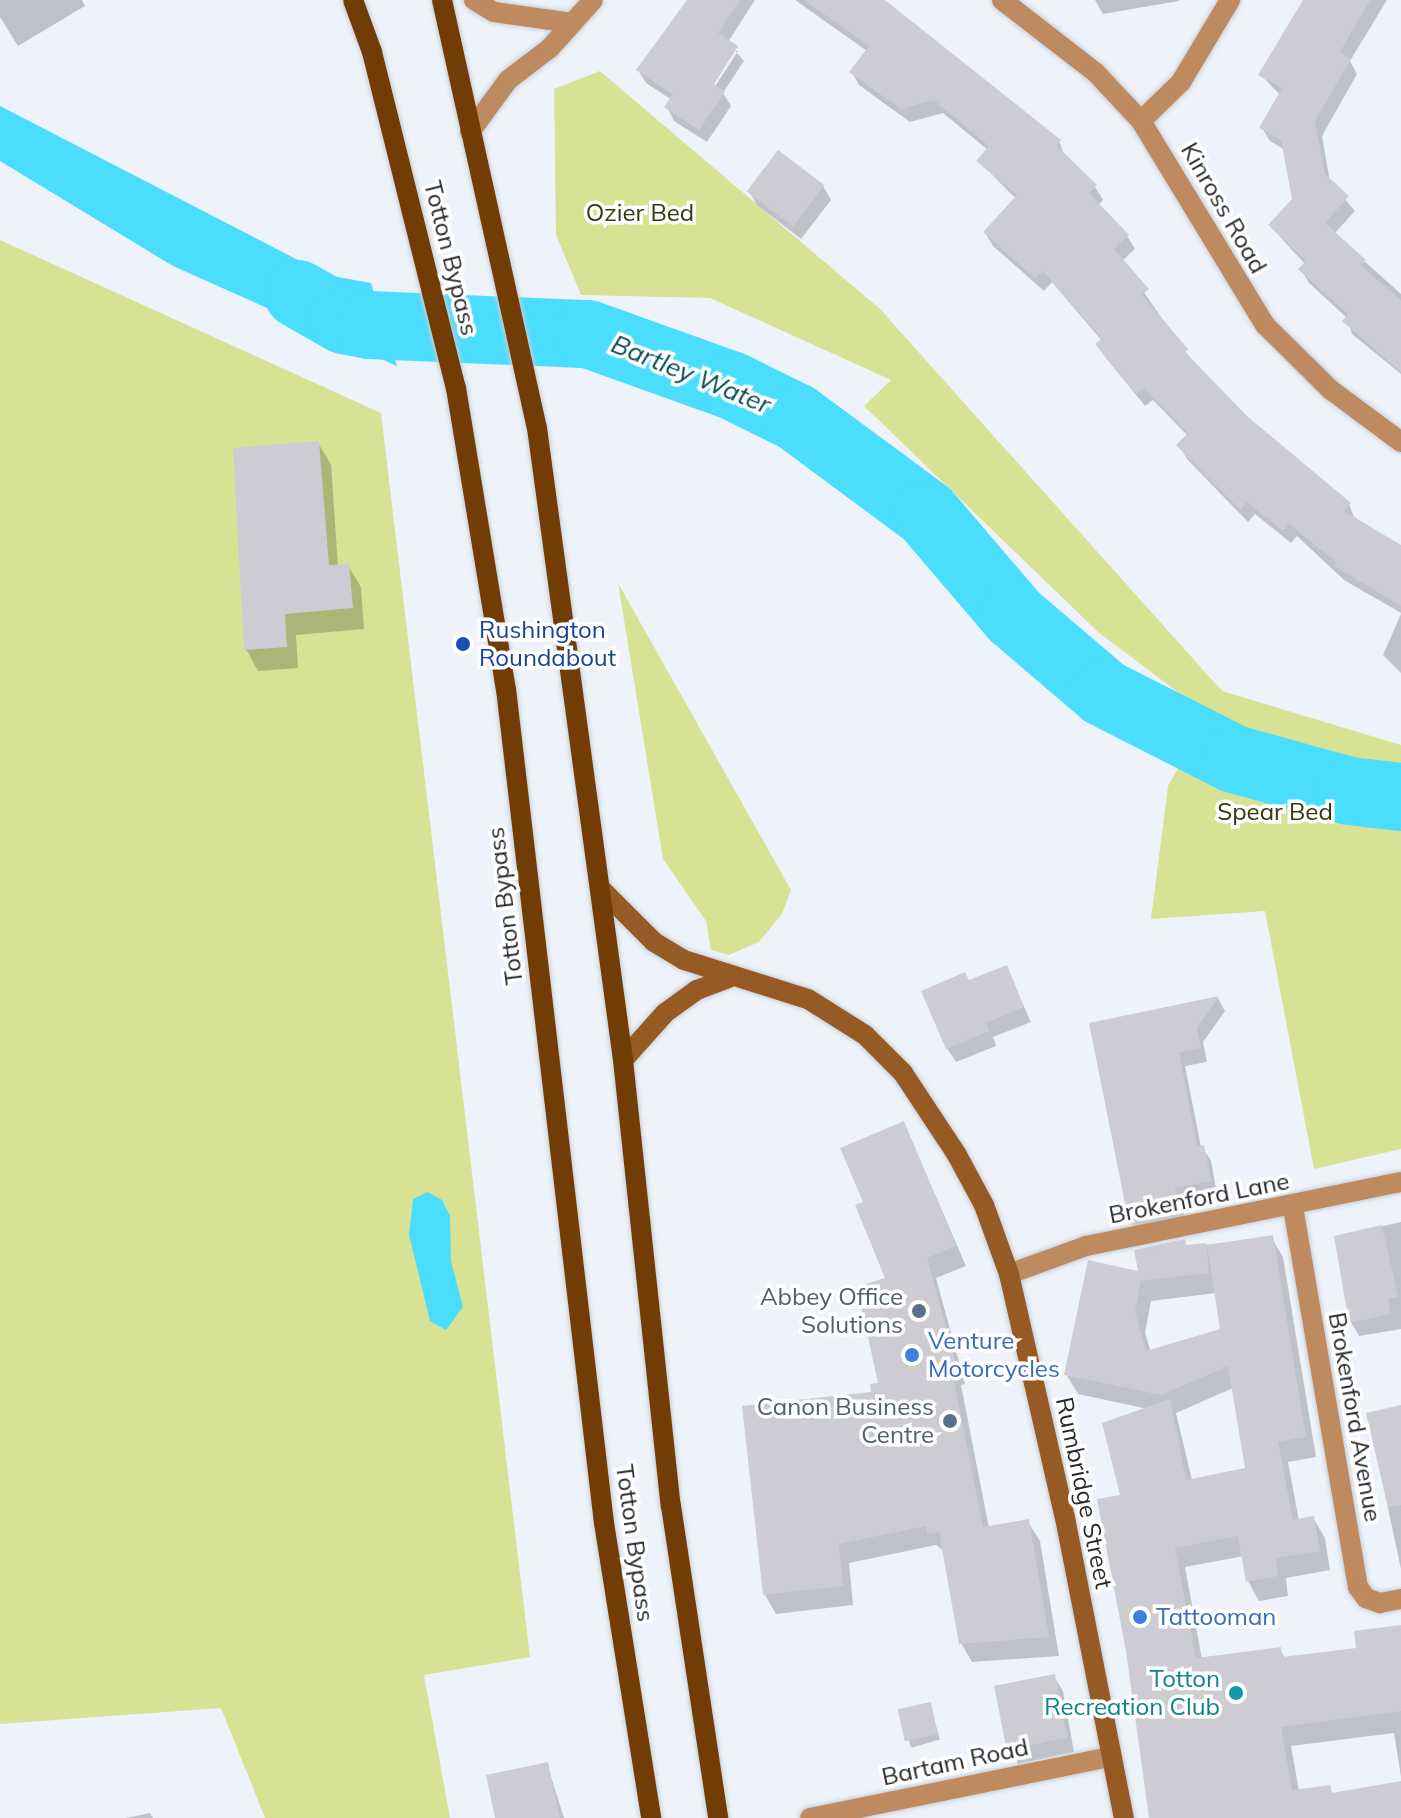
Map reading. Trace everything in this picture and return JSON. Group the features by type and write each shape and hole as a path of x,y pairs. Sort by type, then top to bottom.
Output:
{"main road":[{"name":"Totton Bypass","path":"353,0 372,52 454,381 506,689 604,1523 651,1818"},
{"name":"Totton Bypass","path":"442,0 533,408 623,1060 671,1506 718,1818"},
{"name":"Rumbridge Street","path":"601,889 654,942 729,978 768,984 808,999 886,1052 957,1155 984,1205 1009,1274 1065,1518 1124,1818"},
{"path":"623,1060 665,1013 697,990 729,978"}],"street":[{"path":"474,0 494,12 572,23"},
{"path":"470,132 508,80 593,0"},
{"name":"Kinross Road","path":"1002,0 1096,73 1141,121 1265,325 1331,390 1401,442"},
{"path":"1141,121 1181,82 1230,0"},
{"name":"Brokenford Lane","path":"1009,1274 1086,1246 1293,1207 1401,1182"},
{"name":"Brokenford Avenue","path":"1293,1207 1358,1587 1366,1598 1380,1603 1401,1599"},
{"name":"Bartam Road","path":"810,1818 1111,1757"}],"green space":[{"path":"600,71 880,309 1222,691 1401,745 1401,1149 1314,1169 1265,911 1151,919 1168,786 1208,715 1098,632 864,406 891,380 710,298 581,295 556,235 554,89"},
{"path":"0,240 381,413 530,1657 424,1675 450,1818 265,1818 221,1708 0,1724"},
{"path":"618,583 791,890 782,914 759,942 729,955 711,950 706,921 663,859"}],"water":[{"path":"0,106 327,275 371,283 397,366 173,266 0,161"},
{"path":"427,1192 442,1200 450,1216 451,1261 463,1307 446,1330 430,1321 409,1235 413,1199"}],"building":[{"path":"687,0 740,0 718,33 738,46 714,84 725,92 699,130 664,107 673,94 636,70"},
{"path":"804,0 885,0 1061,140 1056,145 1097,185 1089,193 1129,235 1114,249 1149,289 1142,295 1188,349 1185,352 1248,417 1351,503 1344,511 1401,545 1401,606 1334,566 1336,562 1289,524 1283,531 1247,502 1240,510 1176,445 1188,433 1144,388 1136,394 1095,344 1102,339 1043,271 1035,278 983,232 1017,195 976,161 989,146 934,100 901,109 849,72 869,46"},
{"path":"1303,0 1370,0 1340,52 1351,59 1315,121 1325,174 1349,196 1325,223 1366,260 1360,265 1401,300 1401,372 1342,321 1348,314 1298,269 1306,261 1268,225 1292,199 1281,140 1259,128 1282,88 1258,75"},
{"path":"778,150 824,185 793,226 747,192"},
{"path":"319,441 329,565 349,564 353,608 285,614 287,647 244,650 233,448"},
{"path":"1007,965 1024,1007 986,1023 989,1031 946,1049 921,991 965,972 969,980"},
{"path":"1219,996 1197,1028 1201,1048 1179,1052 1197,1146 1204,1145 1211,1181 1175,1188 1180,1214 1129,1224 1089,1023"},
{"path":"904,1121 956,1246 927,1258 956,1364 951,1366 983,1527 1029,1519 1049,1637 959,1644 939,1532 927,1534 926,1526 839,1544 843,1586 763,1595 742,1406 871,1392 870,1384 878,1383 857,1287 885,1278 855,1205 863,1202 840,1148"},
{"path":"1382,1225 1398,1297 1388,1299 1391,1314 1349,1323 1334,1236"},
{"path":"1273,1235 1306,1437 1278,1442 1293,1520 1314,1516 1320,1551 1276,1558 1278,1576 1246,1582 1238,1536 1175,1548 1196,1658 1281,1647 1282,1657 1356,1648 1354,1631 1401,1625 1401,1711 1281,1727 1292,1790 1330,1785 1332,1793 1401,1781 1401,1818 1149,1818 1126,1651 1097,1499 1120,1495 1102,1423 1170,1399 1186,1480 1245,1468 1228,1366 1161,1395 1064,1375 1088,1260 1138,1271 1134,1250 1185,1239 1186,1245 1206,1243 1209,1273 1141,1281 1135,1311 1146,1351 1220,1329 1207,1245"},
{"path":"1401,1405 1401,1505 1388,1507 1366,1413"},
{"path":"1055,1674 1067,1738 1007,1750 994,1686"},
{"path":"931,1702 938,1734 905,1741 898,1709"},
{"path":"548,1762 560,1818 495,1818 486,1775"}],"waterway":[{"name":"Bartley Water","path":"298,294 344,320 369,325 588,334 733,386 796,417 927,514 1014,616 1104,693 1234,759 1349,791 1401,797"}],"place":[{"name":"Rushington Roundabout","path":"463,644"},
{"name":"Abbey Office Solutions","path":"919,1311"},
{"name":"Venture Motorcycles","path":"912,1355"},
{"name":"Canon Business Centre","path":"950,1421"},
{"name":"Tattooman","path":"1140,1617"},
{"name":"Totton Recreation Club","path":"1236,1693"}],"park label":[{"name":"Ozier Bed","path":"640,213"},
{"name":"Spear Bed","path":"1275,812"}]}
